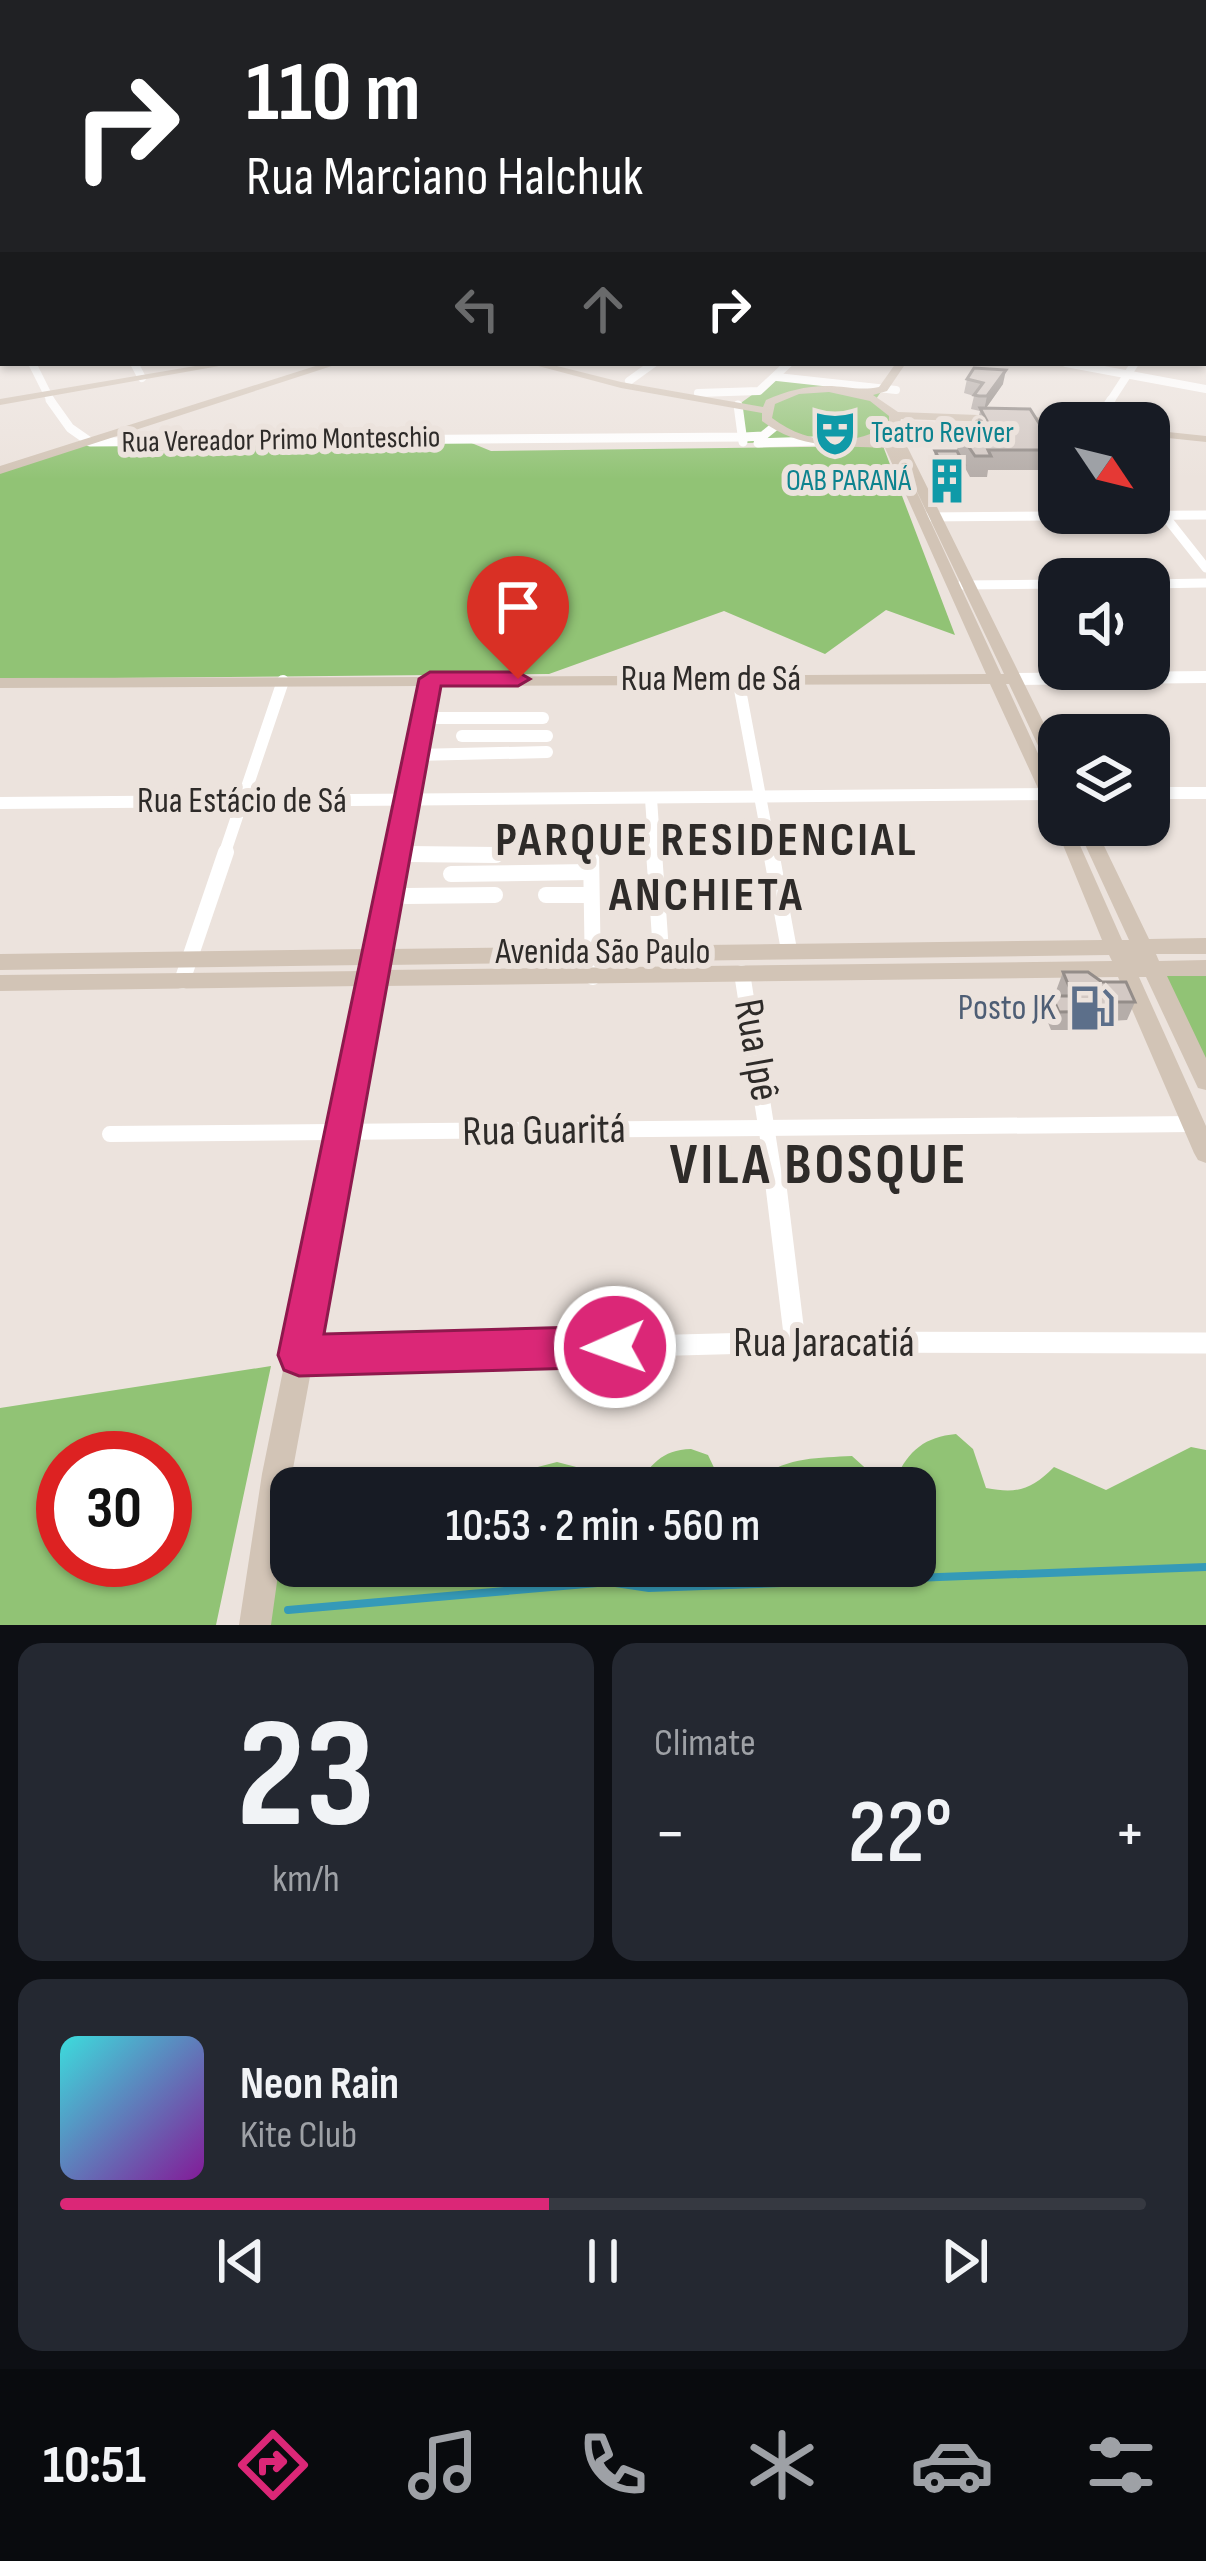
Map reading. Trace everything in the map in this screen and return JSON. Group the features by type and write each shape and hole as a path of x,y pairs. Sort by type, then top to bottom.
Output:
{"main road":[{"path":"0,402 213,366"},
{"path":"0,470 327,366"},
{"path":"546,366 738,405 769,405 812,389 862,394 890,389 912,366"},
{"path":"573,366 657,389 769,405"},
{"path":"900,366 890,389 892,418 927,517"},
{"path":"862,394 892,418 1038,426"},
{"path":"769,405 774,427 816,441 889,445 1038,727"},
{"path":"850,442 892,418 1038,421"},
{"path":"1170,431 1206,434"},
{"path":"962,585 996,679 1038,762"},
{"path":"255,1625 299,1355 430,679"},
{"name":"Rua Mem de Sá","path":"0,682 1016,680"},
{"path":"1070,846 1206,1153"},
{"path":"1095,846 1206,1081"},
{"name":"Avenida São Paulo","path":"593,965 661,952 1206,946"},
{"name":"Avenida São Paulo","path":"0,962 190,959 374,967 593,965 742,974 1206,968"},
{"name":"Avenida São Paulo","path":"0,983 182,981 374,967"}],"street":[{"path":"33,366 46,394 74,433 90,442"},
{"path":"136,366 142,378"},
{"path":"629,381 650,366"},
{"path":"698,393 759,391 786,366"},
{"path":"1082,366 1206,389"},
{"path":"1108,402 1133,366"},
{"path":"777,377 890,389"},
{"path":"738,405 744,440"},
{"name":"Rua Vereador Primo Monteschio","path":"744,440 763,436 774,427"},
{"name":"Rua Vereador Primo Monteschio","path":"90,442 472,438 489,446 816,441"},
{"path":"1170,516 1206,515"},
{"path":"927,517 1038,517"},
{"path":"1170,523 1206,568"},
{"path":"1170,584 1206,583"},
{"path":"962,585 1038,584"},
{"name":"Rua Mem de Sá","path":"1016,680 1206,677"},
{"path":"738,679 789,950"},
{"path":"182,981 283,681"},
{"path":"423,718 543,718"},
{"path":"460,755 464,718"},
{"path":"415,755 460,755 547,744 463,736"},
{"path":"1170,793 1206,793"},
{"name":"Rua Estácio de Sá","path":"0,802 1038,794"},
{"path":"651,799 661,952"},
{"path":"546,850 591,849 593,965"},
{"path":"407,854 496,855"},
{"path":"448,896 453,855"},
{"path":"451,874 590,872"},
{"path":"406,896 495,895"},
{"path":"546,895 591,895"},
{"name":"Rua Ipê","path":"742,974 769,1128 795,1342"},
{"name":"Rua Guaritá","path":"110,1134 1194,1124"},
{"name":"Rua Jaracatiá","path":"299,1355 795,1342 1206,1343"}],"green space":[{"path":"777,377 883,389 876,399 896,419 868,440 743,443 738,405"},
{"path":"469,442 491,451 883,446 955,635 886,610 825,654 724,611 549,674 0,679 0,473 91,443"},
{"path":"1159,971 1206,971 1206,1074"},
{"path":"271,1366 216,1625 0,1625 0,1408"},
{"path":"956,1434 973,1449 986,1488 1006,1490 1031,1485 1054,1467 1106,1490 1191,1447 1206,1450 1206,1625 268,1625 273,1587 936,1587 936,1467 902,1467 919,1447"},
{"path":"691,1449 708,1455 714,1467 651,1467 672,1452"},
{"path":"852,1456 864,1467 779,1467 797,1461"},
{"path":"557,1462 576,1467 538,1467"}],"building":[{"path":"974,368 1006,370 987,396 979,396 974,395 983,383 967,379"},
{"path":"980,408 1030,409 1038,422 1038,450 988,450 991,456 975,456 960,434 994,434"},
{"path":"935,451 957,451 964,464 942,464"},
{"path":"1063,972 1088,972 1102,982 1126,982 1135,1002 1110,1002 1114,1011 1059,1012 1052,996 1073,996"}],"waterway":[{"path":"288,1610 609,1582 649,1588 1206,1567"}],"place":[{"name":"Teatro Reviver","path":"835,433"},
{"name":"OAB PARANÁ","path":"947,481"},
{"name":"Posto JK","path":"1092,1008"}],"district":[{"name":"PARQUE RESIDENCIAL ANCHIETA","path":"707,868"},
{"name":"VILA BOSQUE","path":"819,1166"}],"route":[{"path":"518,679 430,679 299,1355 615,1347"}]}
